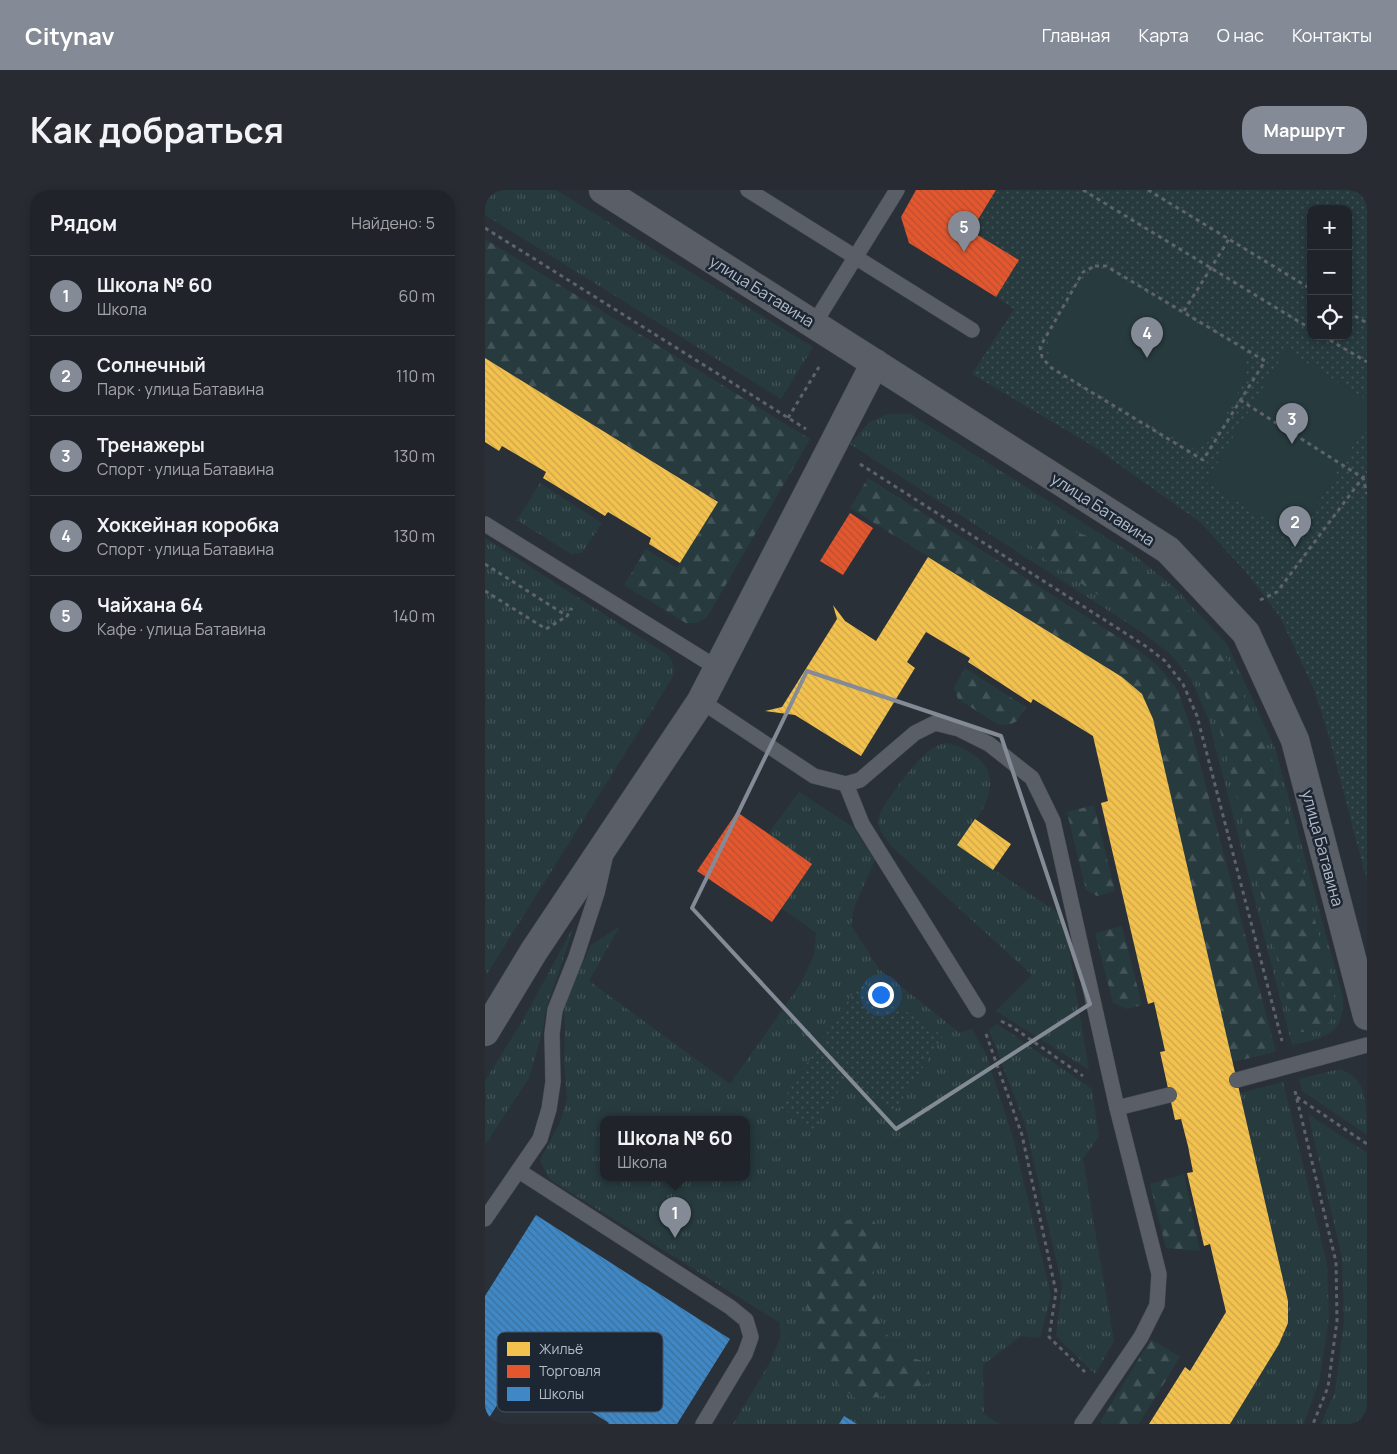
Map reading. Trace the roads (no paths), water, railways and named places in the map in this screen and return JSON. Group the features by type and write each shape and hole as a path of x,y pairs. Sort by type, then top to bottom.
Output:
{"street":[{"name":"улица Батавина","path":"606,191 1168,550 1246,633 1295,740 1367,1016"},
{"path":"490,1015 701,702 875,363"}],"lane":[{"path":"748,190 972,330"},
{"path":"814,324 897,190"},
{"path":"485,524 719,669"},
{"path":"701,702 814,776 846,784 860,780 915,733 935,724 959,729 989,744 1032,778 1053,820 1116,1103 1159,1274 1157,1305 1141,1337 1083,1424"},
{"path":"846,784 862,824 978,1010"},
{"path":"485,1219 540,1139 549,1109 553,1082 552,1034 555,1010 576,957 594,902 610,837"},
{"path":"1237,1080 1367,1045"},
{"path":"1116,1103 1169,1095"},
{"path":"519,1171 730,1307 746,1320 751,1337 745,1354 703,1424"}],"place":[{"name":"Чайхана 64","path":"964,252"},
{"name":"Хоккейная коробка","path":"1147,358"},
{"name":"Тренажеры","path":"1292,444"},
{"name":"Солнечный","path":"1295,547"},
{"name":"Школа № 60","path":"675,1238"}]}
